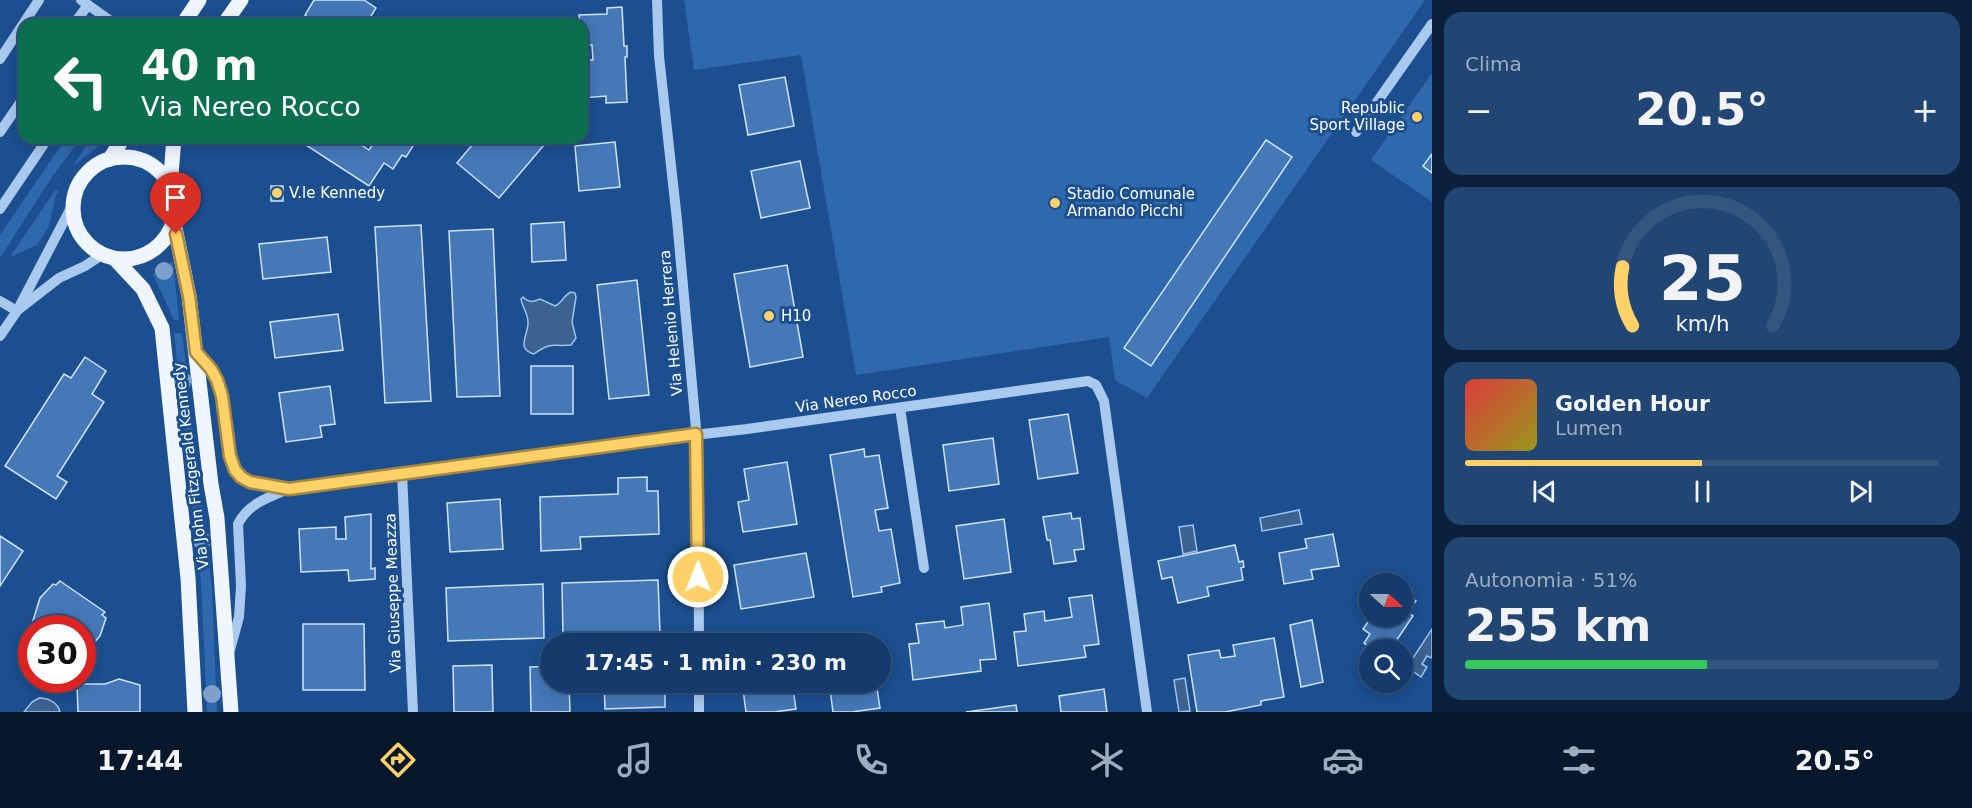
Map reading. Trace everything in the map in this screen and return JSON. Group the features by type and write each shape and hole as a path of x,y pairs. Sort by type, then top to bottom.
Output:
{"main road":[{"path":"187,18 199,0"},
{"path":"228,18 241,0"},
{"path":"110,159 119,144"},
{"path":"170,187 174,144"},
{"path":"124,157 138,159 151,165 170,187 173,197 173,218 169,231 150,251 137,257 109,256 92,248 80,234 73,216 75,192 81,181 98,164 124,157"},
{"name":"Via John Fitzgerald Kennedy","path":"173,218 189,296 217,518 231,712"},
{"name":"Via John Fitzgerald Kennedy","path":"109,256 143,289 162,328 188,578 195,712"}],"street":[{"path":"27,18 39,0"},
{"name":"Via Helenio Herrera","path":"657,0 659,56 677,220 696,434 699,633"},
{"path":"77,18 84,2 107,18"},
{"path":"1356,132 1432,24"},
{"path":"0,59 18,32"},
{"path":"0,132 18,106"},
{"path":"0,209 44,144"},
{"path":"0,336 17,311 73,204"},
{"path":"17,311 59,278 109,256"},
{"path":"0,301 17,311"},
{"name":"Via Nereo Rocco","path":"196,352 211,369 217,380 222,396 230,456 235,470 250,482 289,489"},
{"name":"Via Nereo Rocco","path":"229,670 231,643 238,618 241,586 238,524 252,506 289,489 747,429 1088,381 1096,385 1104,401 1147,712"},
{"path":"900,408 924,568"},
{"name":"Via Giuseppe Meazza","path":"402,473 412,712"},
{"path":"699,693 699,712"}],"shaded area":[{"name":"Stadio Comunale Armando Picchi","path":"684,0 1425,0 1147,398 1115,380 1109,337 856,375 801,55 694,70"},
{"name":"Republic Sport Village","path":"1432,73 1432,202 1371,160"},
{"path":"62,144 77,144 52,177 0,258 0,235"},
{"path":"87,144 101,144 73,166"},
{"path":"56,189 59,192 56,195 49,226 37,245 10,257"},
{"path":"173,261 179,320 174,320 153,274"},
{"path":"571,292 575,293 576,297 572,322 576,338 571,345 549,346 534,354 528,352 524,341 528,319 521,299 523,297 535,301 540,299 555,306"},
{"path":"174,333 182,333 212,589 217,712 207,712 201,583"},
{"path":"1299,510 1302,524 1262,531 1260,518"},
{"path":"1193,525 1197,551 1183,554 1179,527"},
{"path":"1432,629 1432,658 1427,656 1422,664 1427,667 1421,677 1413,671 1413,658"},
{"path":"1185,678 1190,711 1179,712 1174,680"},
{"path":"39,698 52,702 60,712 24,712 32,702"}],"building":[{"path":"314,0 364,0 376,8 370,18 309,18 305,15"},
{"path":"622,7 624,46 627,46 627,57 625,57 627,102 606,103 606,96 588,98 588,60 593,60 592,45 588,45 588,18 579,18 579,15 607,14 607,8"},
{"path":"785,77 794,126 748,135 739,85"},
{"path":"1266,140 1292,157 1151,366 1124,348"},
{"path":"615,142 620,187 579,191 575,146"},
{"path":"304,144 360,144 369,150 373,144 414,144 406,157 402,155 393,169 384,163 369,186"},
{"path":"473,144 545,144 499,198 457,163"},
{"path":"1432,154 1432,173 1423,166"},
{"path":"800,161 810,208 761,218 751,171"},
{"name":"V.le Kennedy","path":"271,186 283,186 283,201 271,201"},
{"path":"564,222 566,260 532,262 531,224"},
{"path":"421,225 431,401 385,403 375,227"},
{"path":"493,229 500,396 457,397 449,231"},
{"path":"327,237 331,272 263,279 259,244"},
{"name":"H10","path":"787,265 803,357 750,367 734,274"},
{"path":"637,280 649,395 609,399 597,285"},
{"path":"338,314 343,350 275,358 270,322"},
{"path":"85,357 106,371 92,394 104,402 57,476 67,482 56,499 5,466 64,374 71,378"},
{"path":"531,366 573,366 573,414 531,414"},
{"path":"330,386 335,424 320,426 322,437 286,442 279,393"},
{"path":"1068,414 1078,473 1038,479 1029,420"},
{"path":"993,438 999,484 949,491 943,445"},
{"path":"864,449 865,457 879,455 888,508 875,510 879,531 891,529 900,583 881,587 882,592 853,597 830,455"},
{"path":"787,462 797,524 743,532 738,502 749,500 744,469"},
{"path":"647,477 647,491 658,491 659,534 580,537 581,549 541,551 540,497 618,494 618,478"},
{"path":"500,499 503,549 450,552 447,503"},
{"path":"1071,513 1072,519 1080,518 1084,549 1074,550 1076,561 1054,564 1043,517"},
{"path":"371,514 371,569 375,568 375,579 349,581 348,570 301,572 299,529 336,527 336,539 346,539 345,517"},
{"path":"1004,519 1011,572 964,579 956,526"},
{"path":"1333,534 1339,566 1311,570 1313,579 1284,584 1279,553 1307,548 1305,539"},
{"path":"0,536 23,551 0,586"},
{"path":"1235,545 1239,562 1243,561 1244,567 1241,568 1243,580 1207,587 1209,596 1178,603 1172,577 1162,579 1158,561"},
{"path":"806,553 814,597 741,609 734,565"},
{"path":"658,580 660,633 563,633 562,583"},
{"path":"60,581 105,612 102,615 106,618 100,636 96,640 96,615 35,615 40,598 53,584 56,585"},
{"path":"543,584 544,633 540,633 540,638 448,641 446,588"},
{"path":"1092,595 1099,644 1084,646 1086,657 1018,666 1014,632 1026,631 1024,614 1044,611 1045,621 1072,617 1069,598"},
{"path":"989,603 996,659 980,660 981,671 913,680 909,644 919,643 916,624 944,621 945,628 963,625 961,607"},
{"path":"1312,620 1323,682 1301,687 1290,625"},
{"path":"303,624 364,624 365,690 303,690"},
{"path":"1364,627 1406,627 1397,639 1367,639 1370,634 1363,629"},
{"path":"1274,638 1284,697 1261,701 1261,705 1225,712 1197,712 1188,655 1219,650 1221,658 1235,656 1233,645"},
{"path":"492,665 493,712 454,712 453,666"},
{"path":"540,666 540,693 569,693 570,712 531,712 530,667"},
{"path":"119,679 140,685 140,712 78,712 77,693 96,693 96,684 105,684"},
{"path":"1104,689 1107,712 1061,712 1059,696"},
{"path":"604,693 665,693 665,707 605,709"},
{"path":"743,693 794,693 796,709 746,712"},
{"path":"830,693 878,693 880,708 833,712"},
{"path":"1016,705 1017,712 966,712"}],"place":[{"name":"Republic Sport Village","path":"1417,117"},
{"name":"V.le Kennedy","path":"277,193"},
{"name":"Stadio Comunale Armando Picchi","path":"1055,203"},
{"name":"H10","path":"769,316"}],"route":[{"path":"176,234 189,296 196,352 211,369 217,380 222,396 230,456 235,470 241,477 262,485 289,489 696,434 698,577"}]}
